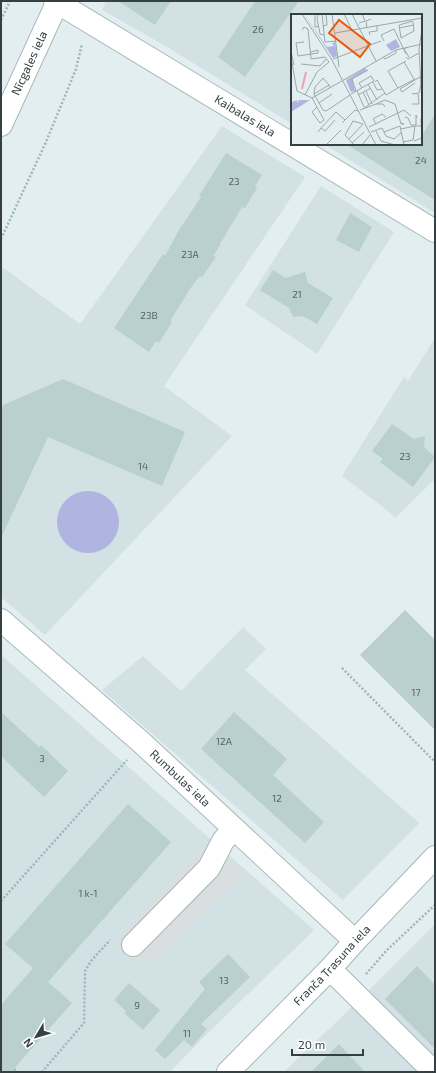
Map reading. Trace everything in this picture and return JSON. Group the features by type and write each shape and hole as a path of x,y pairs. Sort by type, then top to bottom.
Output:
{"street":[{"name":"Kaibalas iela","path":"57,1 291,144"},
{"name":"Nīcgales iela","path":"1,125 57,1"},
{"name":"Kaibalas iela","path":"293,145 435,231"},
{"name":"Rumbulas iela","path":"3,626 142,743 355,941"},
{"path":"133,945 209,868 223,840 234,829"},
{"name":"Franča Trasuna iela","path":"228,1072 330,969 435,857"},
{"path":"330,969 434,1072"}],"path":[{"path":"1,20 10,1"},
{"path":"1,239 46,142 76,69 88,21"},
{"path":"342,668 435,762"},
{"path":"1,901 142,743"},
{"path":"352,990 387,950 435,905"},
{"path":"14,1069 17,1072"}],"shaded area":[{"path":"106,1 435,1 435,213 326,145 422,145 422,14 291,14 291,123 167,47 102,10"},
{"path":"222,126 305,177 164,386 232,436 45,635 1,597 1,266 80,324"},
{"path":"321,186 394,232 317,354 245,305"},
{"path":"435,338 435,479 395,518 342,476 404,377 408,381"},
{"path":"88,491 100,493 110,500 117,510 119,522 117,534 110,544 100,551 88,553 76,551 66,544 59,534 57,522 59,510 66,500 76,493"},
{"path":"243,627 266,649 245,670 419,823 343,900 102,690 143,656 181,691"},
{"path":"1,655 314,930 170,1072 1,1072"},
{"path":"204,842 245,875 151,963 129,958 115,943"},
{"path":"435,924 435,1072 284,1072 352,1007"}],"building":[{"path":"118,1 171,1 155,25"},
{"path":"255,1 299,1 245,77 218,57"},
{"path":"435,114 435,200 348,145 422,145 422,135"},
{"path":"226,153 262,175 255,186 257,188 245,208 242,207 220,244 213,256 216,257 202,277 200,276 192,286 170,321 172,322 159,343 156,341 149,352 114,328 163,254 165,256 179,230 201,197 199,196"},
{"path":"350,213 372,227 359,252 336,240"},
{"path":"273,270 286,278 305,272 308,283 333,298 317,324 303,316 293,317 289,308 260,290"},
{"path":"63,379 185,432 162,486 48,437 1,538 1,406"},
{"path":"392,424 414,439 425,436 424,447 435,457 413,487 380,462 383,459 372,451"},
{"path":"405,610 435,640 435,730 360,655"},
{"path":"1,712 39,747 41,745 68,771 44,797 1,756"},
{"path":"234,712 287,759 273,775 324,822 305,843 201,749"},
{"path":"128,804 171,842 48,982 72,1003 11,1072 1,1072 1,1005 33,968 5,944"},
{"path":"228,954 250,977 201,1024 207,1029 192,1047 184,1040 165,1059 155,1050 205,989 199,982"},
{"path":"417,966 435,985 435,1049 385,999"},
{"path":"129,983 160,1010 143,1030 124,1013 126,1011 114,1000"},
{"path":"339,1044 365,1072 311,1072"}]}
